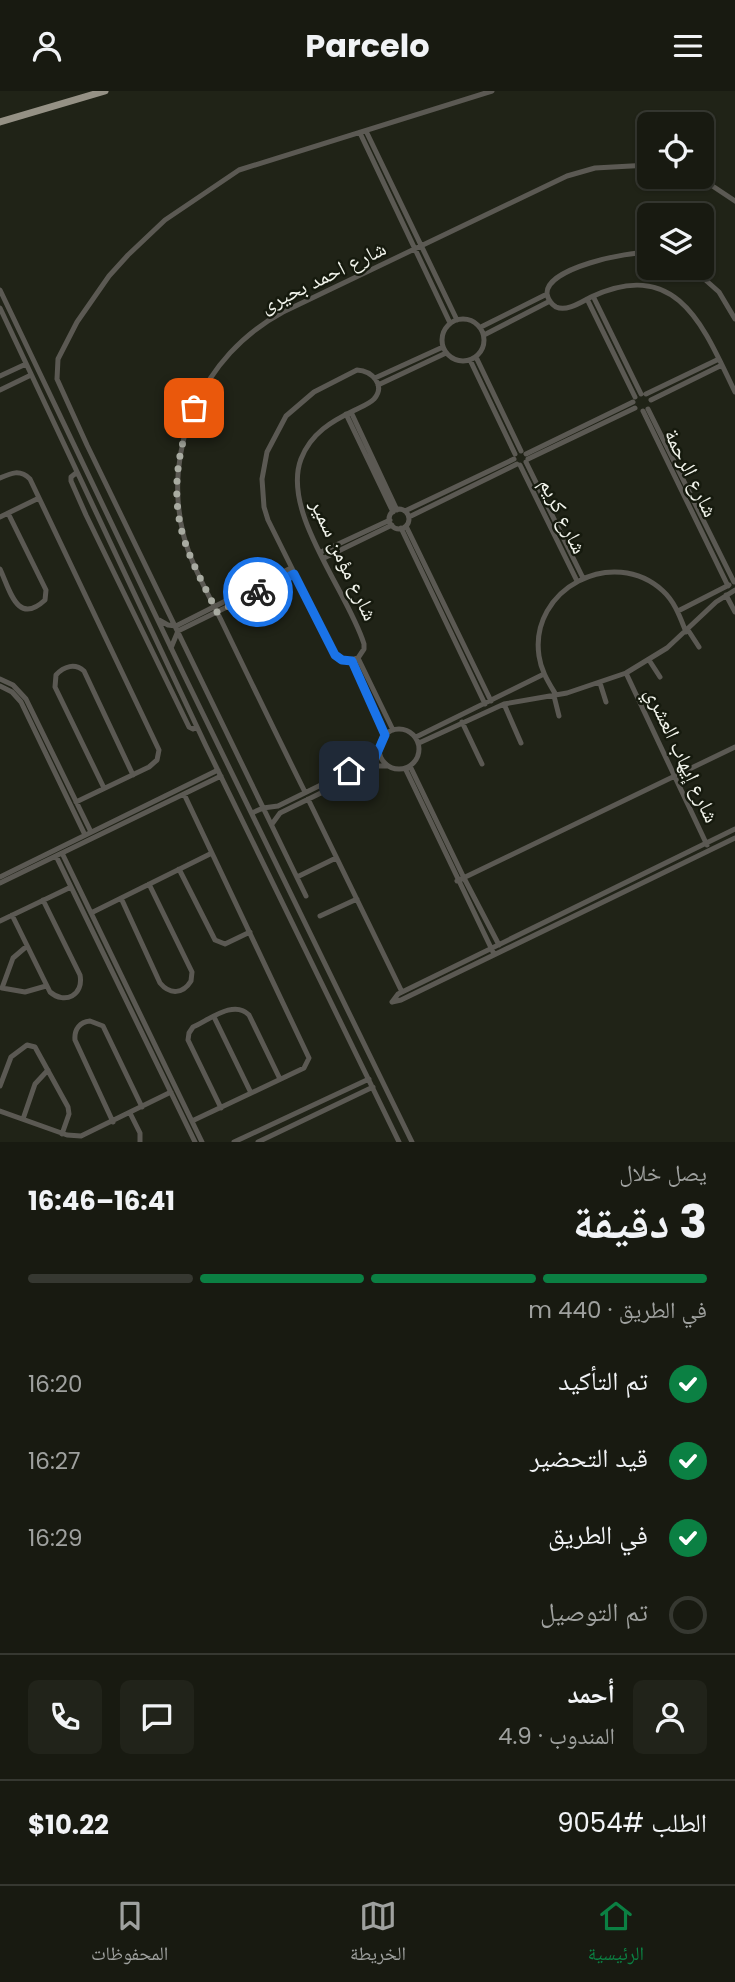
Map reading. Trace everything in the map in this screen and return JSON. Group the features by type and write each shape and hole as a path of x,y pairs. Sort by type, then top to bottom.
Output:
{"main road":[{"path":"0,122 105,91"}],"street":[{"path":"306,895 64,395 57,379 56,366 82,314 128,255 165,219 239,170 492,91"},
{"path":"363,132 457,320"},
{"name":"شارع احمد بحيرى","path":"305,792 186,546 177,495 180,451 187,426 203,391 223,359 264,322 567,176 594,168 637,166"},
{"path":"714,187 735,201"},
{"path":"419,247 450,323"},
{"path":"637,253 618,254 555,279 547,294 550,302 564,308 612,288 633,285 652,287 669,294 685,304 697,318 735,392"},
{"path":"706,280 719,292 735,319"},
{"path":"0,290 411,1142"},
{"path":"481,327 547,294"},
{"path":"590,297 646,410"},
{"path":"484,335 550,302"},
{"path":"0,309 174,680 399,1142"},
{"path":"457,320 472,321 481,327 484,335 483,347 473,359 457,360 445,350 443,334 450,323 457,320"},
{"name":"شارع مؤمن سمير","path":"445,350 378,385 373,400 320,430 306,448 298,468 297,497 363,638 364,649 355,659 342,660 335,655 268,520 264,507 264,465 274,436 286,416 314,392 357,370 367,372 375,378 445,350"},
{"name":"شارع كريم","path":"473,359 580,580"},
{"path":"395,511 407,514 720,362"},
{"path":"0,376 26,364"},
{"path":"0,390 31,375"},
{"path":"375,378 378,385"},
{"path":"640,399 646,410"},
{"name":"شارع الرحمة","path":"646,410 732,583"},
{"path":"349,413 395,511 391,523"},
{"path":"54,423 62,419"},
{"path":"0,478 15,472 30,479 157,745 159,755 154,764 76,802"},
{"path":"76,473 71,477 71,481 86,515 189,727 197,727"},
{"path":"0,517 39,498"},
{"path":"0,569 19,607 29,610 43,603 46,590 8,513"},
{"path":"98,518 107,514"},
{"path":"407,514 403,527 488,703"},
{"path":"322,555 391,523 403,527"},
{"path":"157,619 177,628 292,571"},
{"path":"559,716 555,695 544,674 538,646 541,626 554,600 580,580 608,572 633,574 649,581 662,591 678,611 687,631 699,647"},
{"path":"678,611 732,583"},
{"path":"417,740 503,704 555,695 626,673 649,660 735,590"},
{"path":"726,595 735,613"},
{"path":"171,647 177,628"},
{"name":"شارع مؤمن سمير","path":"355,659 393,730"},
{"name":"شارع مؤمن سمير","path":"355,659 385,735"},
{"path":"649,660 660,677"},
{"path":"104,788 55,687 56,675 69,667 84,671 133,775"},
{"name":"شارع إيهاب العشري","path":"626,673 710,851"},
{"path":"417,740 544,674"},
{"path":"174,680 184,675"},
{"path":"0,679 13,685 26,699 76,802 88,834"},
{"path":"600,683 606,702"},
{"path":"0,686 12,692 21,702 88,834"},
{"path":"503,704 521,743"},
{"path":"462,722 482,764"},
{"path":"272,824 278,814 376,766 396,769 408,767 419,753 417,740 405,730 393,730 380,742 379,751 388,766"},
{"path":"461,880 735,747"},
{"path":"252,813 274,807 370,761 379,751"},
{"path":"408,767 493,952"},
{"path":"1,875 219,773"},
{"path":"0,883 184,794 219,773"},
{"path":"184,794 309,1055 306,1066 192,1121"},
{"path":"308,799 402,992"},
{"path":"493,952 402,992 393,998 392,1002 401,1000 735,829"},
{"path":"500,948 735,838"},
{"path":"259,853 270,848"},
{"path":"91,913 212,853"},
{"path":"59,854 71,887 114,968 195,1142"},
{"path":"59,854 91,913 114,968"},
{"path":"297,877 337,858"},
{"path":"179,869 215,940 225,944 250,932"},
{"path":"461,880 500,948"},
{"path":"121,898 160,983 172,991 185,989 192,977 190,968 149,884"},
{"path":"0,921 71,887"},
{"path":"320,916 357,899"},
{"path":"12,915 46,986 54,996 64,999 78,991 81,980 43,900"},
{"path":"27,946 13,958 1,988 25,992 46,986"},
{"path":"330,998 340,993"},
{"path":"221,1108 188,1037 193,1027 233,1008 247,1012 280,1079"},
{"path":"214,1017 251,1093"},
{"path":"113,1122 75,1040 75,1031 81,1023 95,1021 103,1026 142,1107"},
{"path":"150,1043 202,1142"},
{"path":"0,1086 9,1061 24,1046 35,1048 68,1107 69,1114 62,1134"},
{"path":"23,1119 35,1084 48,1070"},
{"path":"234,1142 369,1079"},
{"path":"258,1142 373,1087"},
{"path":"0,1111 62,1134 85,1135 171,1092"},
{"path":"130,1113 140,1133 140,1142"}],"way so far":[{"path":"194,408 180,451 177,473 177,495 186,546 217,612 258,592"}],"route":[{"path":"258,592 294,574 335,655 342,660 352,661 385,735 375,758 349,771"}]}
